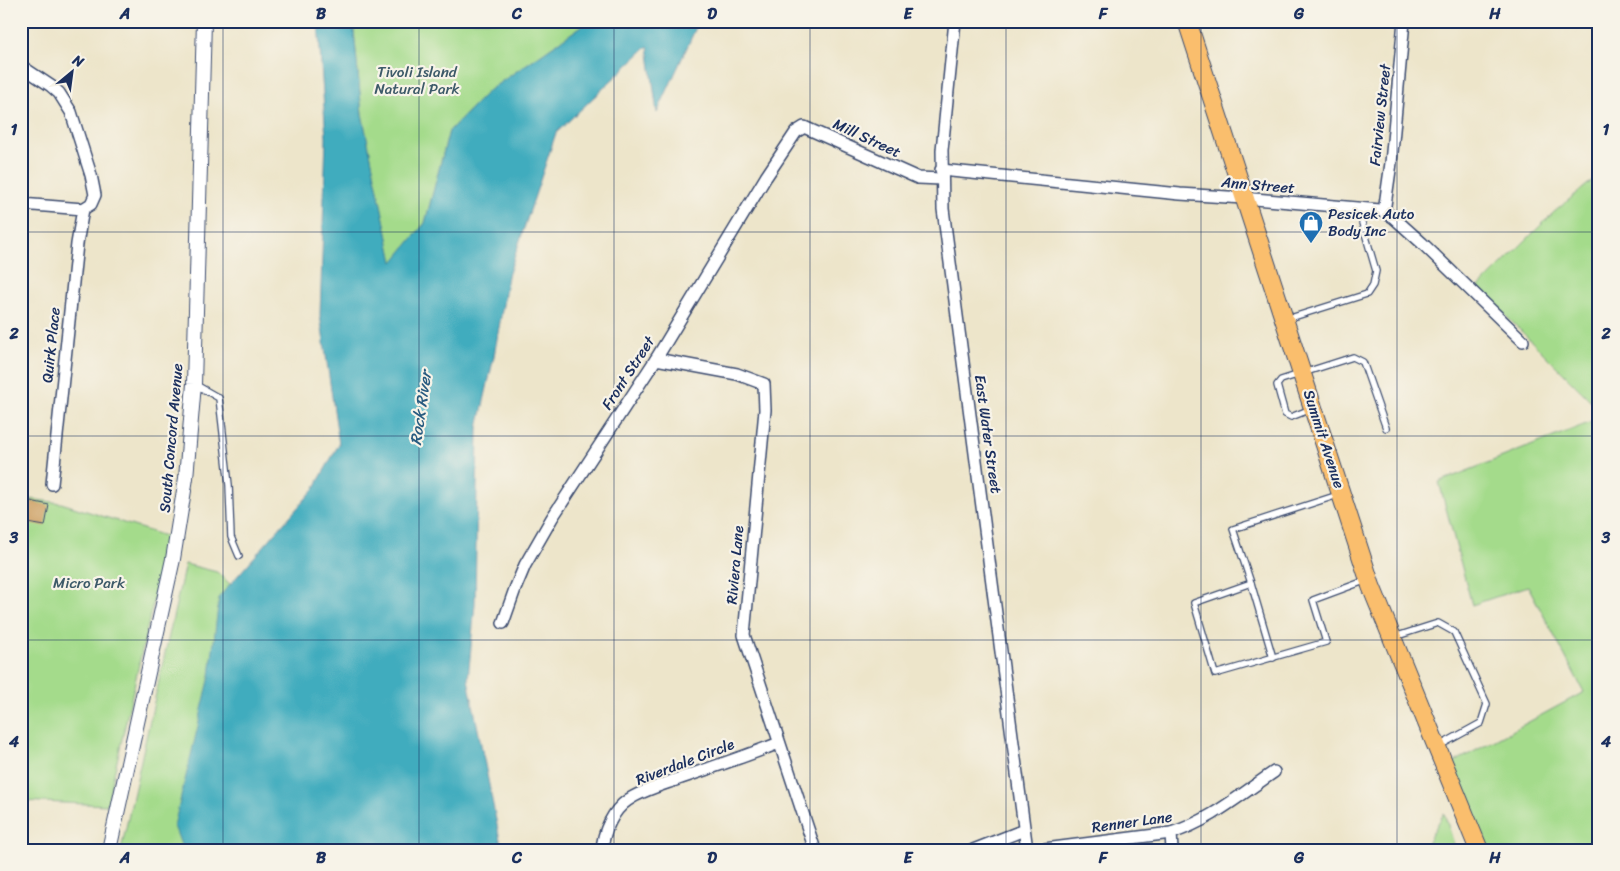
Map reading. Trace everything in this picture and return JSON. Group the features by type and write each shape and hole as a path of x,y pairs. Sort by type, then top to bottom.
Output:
{"main road":[{"name":"Summit Avenue","path":"1187,21 1243,198 1285,320 1369,579 1479,850"}],"street":[{"name":"South Concord Avenue","path":"109,850 174,559 186,478 194,384 204,21"},
{"name":"East Water Street","path":"955,21 941,175 942,209 1027,850"},
{"name":"Fairview Street","path":"1384,212 1391,163 1404,21"},
{"name":"Quirk Place","path":"21,66 52,86 62,97 71,112 95,195 91,204 83,209 77,244 52,484"},
{"name":"Mill Street","path":"788,143 796,132 804,127 918,178 941,175"},
{"name":"Front Street","path":"503,623 525,565 548,526 656,359 788,143"},
{"name":"Ann Street","path":"941,175 1243,198 1384,212"},
{"path":"21,204 83,209"},
{"path":"1384,212 1393,217 1422,243 1523,341"},
{"name":"Riviera Lane","path":"656,359 737,374 764,384 765,410 744,635 815,850"},
{"name":"Riverdale Circle","path":"602,850 610,821 619,808 628,800 660,786 779,743"},
{"name":"Renner Lane","path":"1037,850 1171,833 1201,822 1231,804 1274,772"},
{"path":"973,850 1024,830"},
{"path":"1171,833 1172,850"}],"lane":[{"path":"1285,320 1367,294 1373,286 1376,272 1358,209"},
{"path":"1313,408 1291,416 1285,414 1277,385 1281,380 1353,357 1363,362 1386,428"},
{"path":"194,384 219,398 230,485 231,537 239,556"},
{"path":"1273,658 1233,530 1342,494"},
{"path":"1251,583 1194,603 1215,674 1326,642 1313,600 1369,579"},
{"path":"1392,637 1438,623 1454,632 1487,704 1481,723 1436,747"}],"green space":[{"name":"Tivoli Island Natural Park","path":"353,21 589,21 488,91 449,131 425,223 393,263 362,114"},
{"path":"1599,175 1599,409 1478,288 1553,213"},
{"path":"1599,419 1599,850 1488,850 1451,764 1584,692 1528,586 1472,605 1439,482"},
{"name":"Micro Park","path":"21,498 61,503 168,537 107,805 21,801"},
{"path":"185,564 217,572 243,596 234,850 121,850"},
{"path":"1444,813 1456,850 1423,850"}],"water":[{"name":"Rock River","path":"318,21 353,21 362,114 393,262 425,223 449,131 488,91 589,21 699,21 657,113 648,46 556,133 508,276 494,356 478,428 475,604 468,679 502,850 183,850 174,826 210,676 219,597 314,489 339,444 320,315 326,138"}],"building":[{"path":"26,500 49,505 45,526 22,522"}],"place":[{"name":"Pesicek Auto Body Inc","path":"1311,244"}]}
